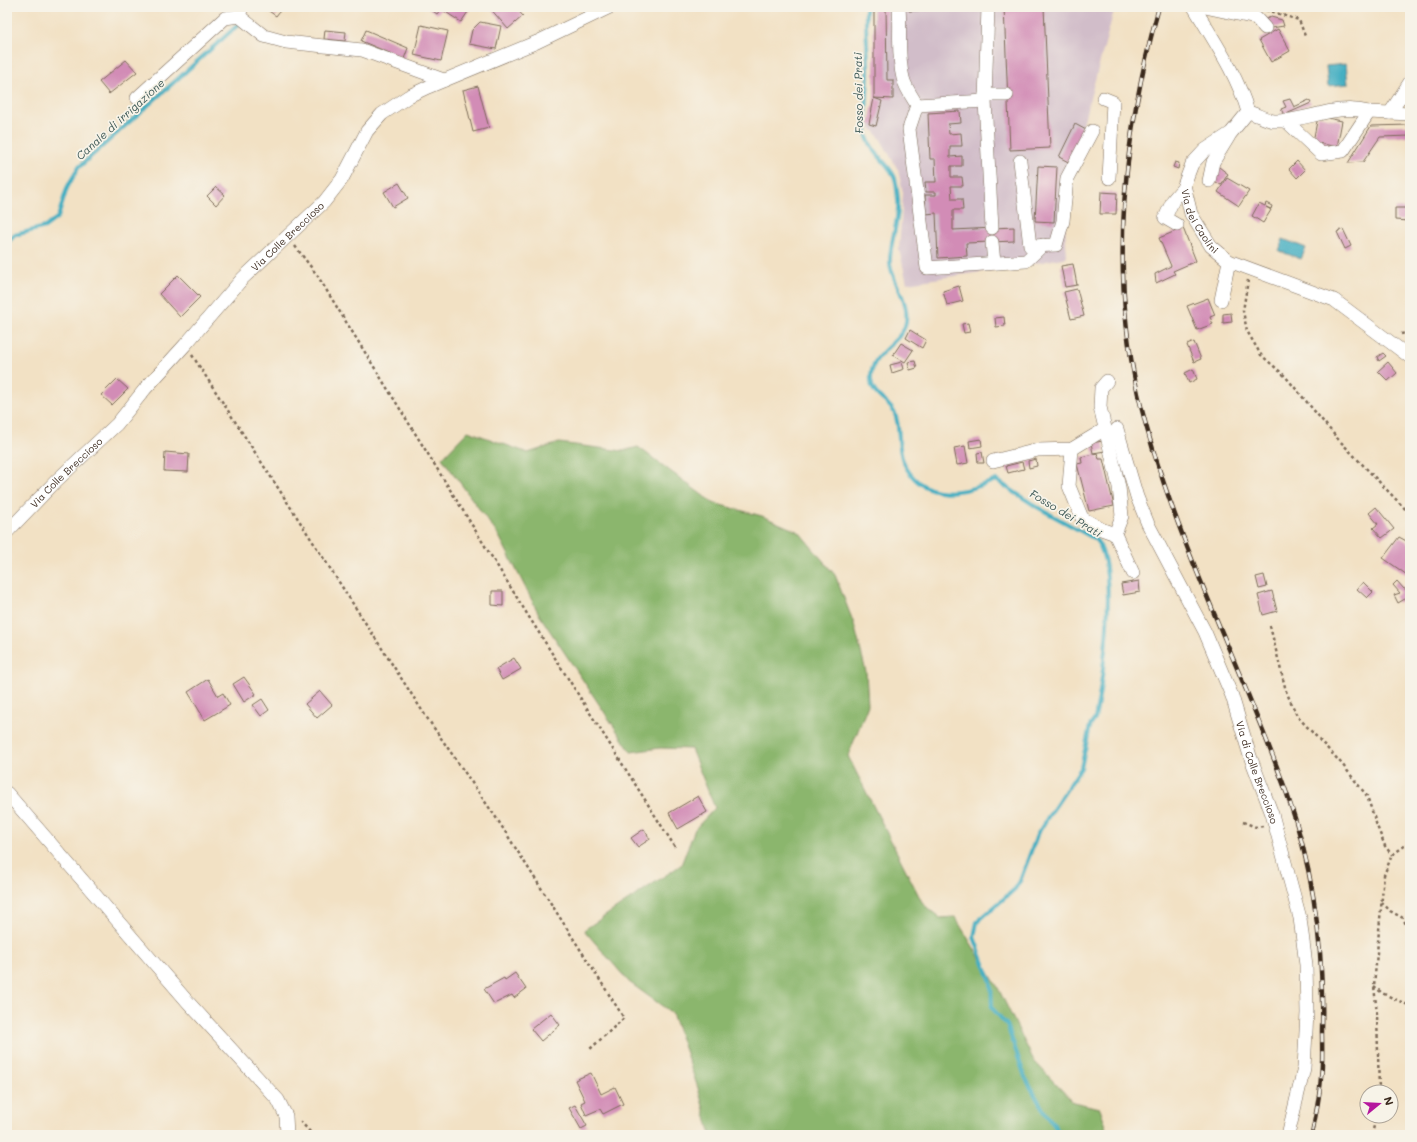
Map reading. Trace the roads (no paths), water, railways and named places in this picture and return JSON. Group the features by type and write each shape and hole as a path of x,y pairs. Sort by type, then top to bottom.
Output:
{"street":[{"name":"Via Colle Breccioso","path":"7,532 61,476 110,431 239,282 324,202 336,188 368,130 378,118 409,96 537,42 610,7"},
{"path":"899,7 901,32 899,58 903,80 917,106 909,129 927,268 1026,261 1043,245"},
{"path":"988,7 985,98 992,228"},
{"path":"1194,7 1234,76 1243,95 1248,112 1273,121 1286,120 1332,110 1359,110 1369,112 1410,114"},
{"path":"1205,7 1256,18 1266,28"},
{"path":"137,98 225,18 240,12 249,26 264,36 286,42 362,50 444,80"},
{"path":"1390,113 1410,82"},
{"path":"917,106 1007,95"},
{"path":"1103,98 1113,102 1109,178"},
{"name":"Via dei Caolini","path":"1248,112 1231,134 1205,150 1192,164 1184,187 1191,214 1211,246 1229,261 1249,270 1334,300 1410,358"},
{"path":"1286,120 1321,154 1343,151 1369,112"},
{"path":"1020,161 1030,246 1056,245 1063,220 1067,178 1092,131"},
{"path":"1209,181 1213,162 1231,134"},
{"path":"1177,225 1164,218 1174,200 1184,187"},
{"path":"992,242 994,263"},
{"path":"1221,300 1229,261"},
{"path":"1107,381 1101,388 1100,407 1111,429 1119,487 1122,516 1115,534"},
{"path":"993,461 1038,450 1072,449 1111,429"},
{"name":"Via di Colle Breccioso","path":"1111,429 1148,524 1205,632 1232,696 1250,756 1275,825 1300,918 1306,965 1307,1013 1304,1068 1288,1135"},
{"path":"1072,449 1069,486 1082,518 1101,529 1115,534 1133,573"},
{"path":"7,794 187,1001 278,1100 286,1116 287,1135"}],"water":[{"path":"1346,64 1348,84 1328,86 1326,66"},
{"path":"1283,239 1306,248 1301,259 1279,251"}],"waterway":[{"name":"Fosso dei Prati","path":"866,7 868,70 866,132 872,148 891,171 896,181 898,208 891,247 890,263 906,309 905,326 902,333 879,356 872,371 871,381 874,391 893,410 895,414 903,461 911,474 920,484 931,489 944,492 970,489 996,480 1037,507 1095,539 1102,552 1107,573 1108,598 1105,653 1095,719 1090,726 1081,768 1037,835 1020,881 1015,889 977,922 974,937 991,982 992,1008 1007,1025 1025,1077 1044,1111 1061,1135"},
{"name":"Canale di irrigazione","path":"7,243 15,235 45,227 58,217 67,188 78,168 239,24"}],"railway":[{"path":"1159,7 1137,102 1129,150 1124,199 1124,297 1129,346 1138,394 1168,497 1268,744 1287,794 1304,852 1319,941 1322,1001 1322,1071 1319,1099 1312,1135"}]}
